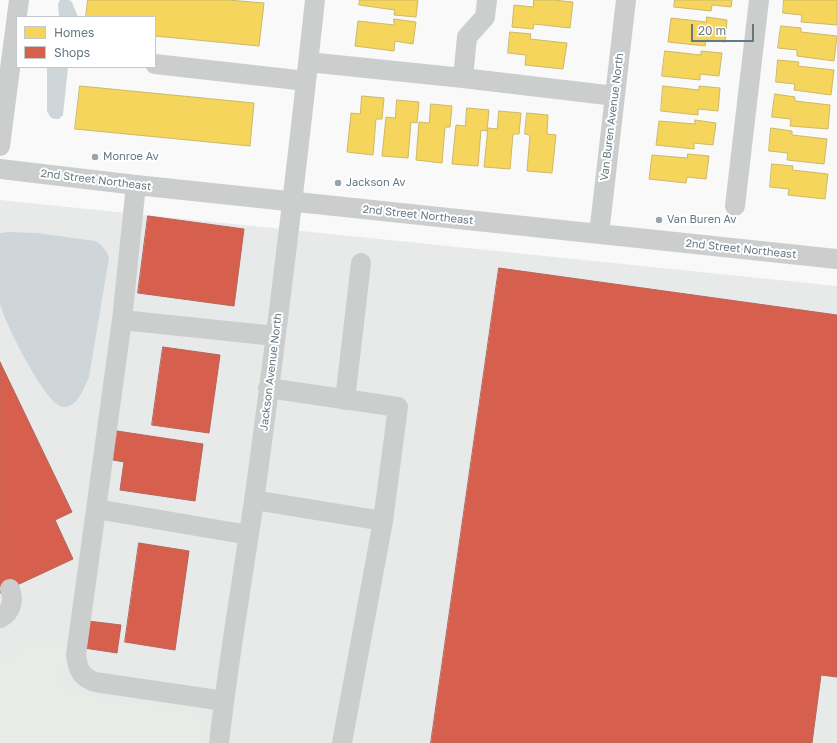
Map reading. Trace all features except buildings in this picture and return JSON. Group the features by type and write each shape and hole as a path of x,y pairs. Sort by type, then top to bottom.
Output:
{"street":[{"path":"17,16 19,0"},
{"name":"Jackson Avenue North","path":"219,743 254,500 293,201 315,0"},
{"path":"463,78 467,36 485,18 487,0"},
{"name":"Van Buren Avenue North","path":"599,234 626,0"},
{"path":"735,206 760,0"},
{"path":"0,146 16,23"},
{"path":"156,64 463,78 615,96"},
{"name":"2nd Street Northeast","path":"0,169 136,185 837,259"},
{"path":"136,185 122,320 76,656 77,665 81,673 87,679 95,682 224,701"},
{"path":"345,400 361,263"},
{"path":"122,320 275,336"},
{"path":"268,388 398,407 383,521 342,743"},
{"path":"254,500 383,521"},
{"path":"96,509 249,535"},
{"path":"0,618 9,611 12,605 10,589"}],"shaded area":[{"path":"60,0 69,0 72,2 78,16 59,16 58,4"},
{"path":"47,68 68,68 63,115 59,119 55,119 49,115 47,111"},
{"path":"0,200 837,286 837,743 0,743"},
{"path":"0,233 37,233 95,241 107,252 109,258 89,377 80,396 73,404 68,406 63,407 56,403 46,393 26,361 3,312 0,303"},
{"path":"30,640 70,649 59,674 59,686 63,690 71,693 188,711 197,716 201,724 200,743 0,743 0,657 10,660 17,659"}],"place":[{"name":"Monroe Av","path":"95,157"},
{"name":"Jackson Av","path":"338,183"},
{"name":"Van Buren Av","path":"659,220"}]}
